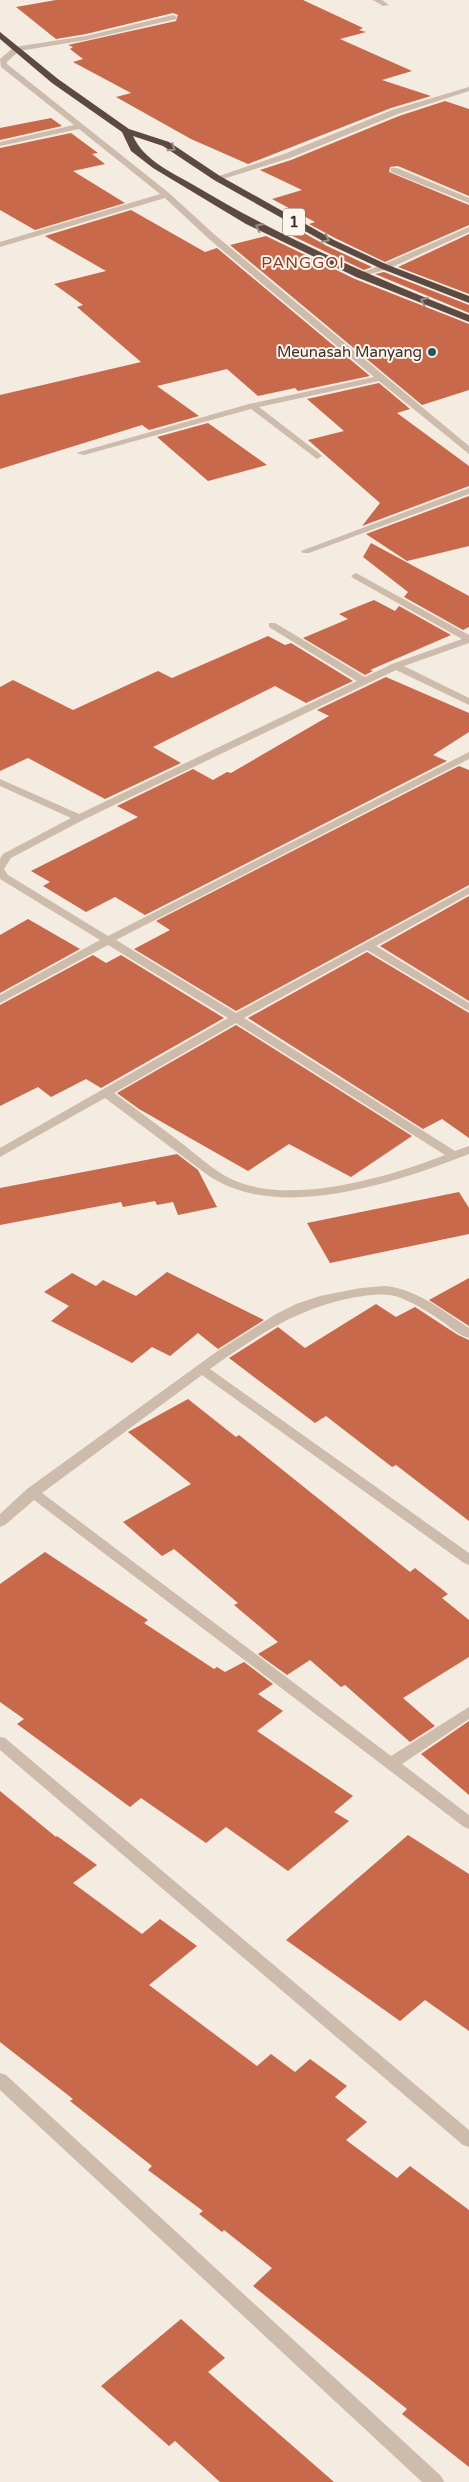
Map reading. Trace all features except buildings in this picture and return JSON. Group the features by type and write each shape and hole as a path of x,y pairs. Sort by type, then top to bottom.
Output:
{"highway":[{"name":"1","path":"0,35 56,80 126,130 166,144 217,178 285,218 385,267 469,300"},
{"name":"1","path":"126,130 134,149 188,187 249,222 359,275 469,319"}],"street":[{"path":"377,0 384,5"},
{"path":"173,17 86,38 17,49 2,61 4,65 166,195 212,237 469,451"},
{"path":"217,178 295,153 395,112 469,89"},
{"path":"0,144 80,126"},
{"path":"394,170 469,201"},
{"path":"0,245 166,195"},
{"path":"359,275 385,267 469,229"},
{"path":"81,453 252,406 380,378"},
{"path":"252,406 317,456"},
{"path":"306,551 469,491"},
{"path":"356,576 469,639"},
{"path":"272,625 364,681"},
{"path":"0,867 7,856 79,818 396,666 469,639"},
{"path":"396,666 469,702"},
{"path":"0,1000 108,940 469,755"},
{"path":"0,782 79,818"},
{"path":"0,871 4,877 236,1018 455,1156"},
{"path":"0,1153 236,1018 469,890"},
{"path":"368,946 469,1008"},
{"path":"105,1092 224,1181 253,1191 277,1194 349,1188 393,1177 469,1150"},
{"path":"0,1522 32,1492 202,1369 255,1332 303,1306 367,1291 393,1291 417,1300 469,1334"},
{"path":"202,1369 469,1560"},
{"path":"32,1492 469,1824"},
{"path":"391,1764 469,1712"},
{"path":"0,1742 469,2140"},
{"path":"0,2080 435,2482"}],"place":[{"name":"Meunasah Manyang","path":"432,352"}],"district":[{"name":"PANGGOI","path":"303,263"}]}
